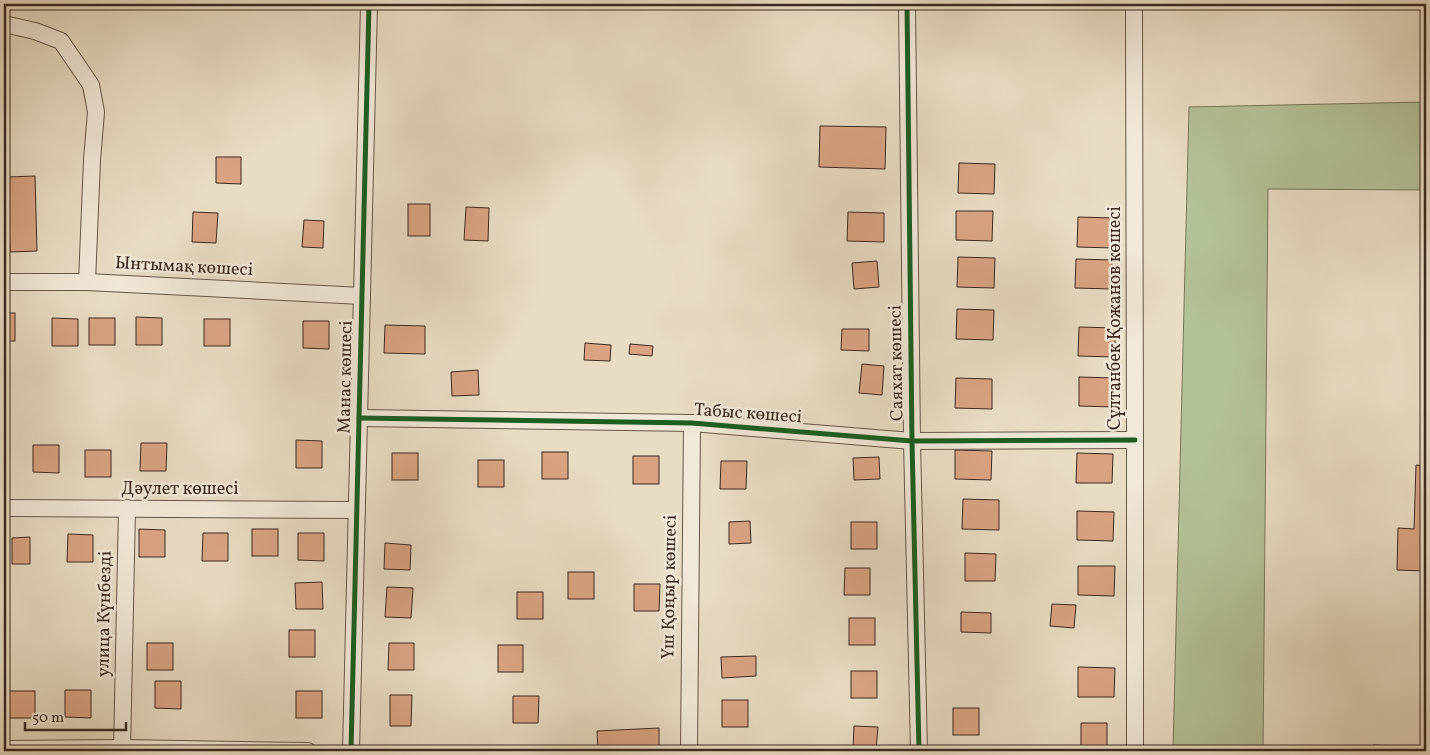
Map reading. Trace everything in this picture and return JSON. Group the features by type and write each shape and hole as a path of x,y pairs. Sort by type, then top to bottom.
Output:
{"street":[{"name":"Манас көшесі","path":"352,751 369,4"},
{"name":"Саяхат көшесі","path":"907,4 918,751"},
{"name":"Сұлтанбек Қожанов көшесі","path":"1134,4 1134,751"},
{"path":"4,24 35,31 61,41 91,85 96,112 87,282"},
{"name":"Ынтымақ көшесі","path":"4,282 87,282 362,296"},
{"name":"Табыс көшесі","path":"359,418 692,423 912,441 1135,440"},
{"name":"Үш Қоңыр көшесі","path":"688,751 692,423"},
{"name":"Дәулет көшесі","path":"4,508 357,510"},
{"name":"улица Күнбезді","path":"122,750 127,508"},
{"path":"4,749 308,751"}],"green space":[{"path":"1426,102 1426,190 1268,189 1263,751 1173,751 1189,107"}],"building":[{"path":"820,126 886,127 885,169 819,167"},
{"path":"216,157 241,157 241,184 216,183"},
{"path":"959,163 995,164 994,194 958,193"},
{"path":"35,176 37,251 10,252 8,177"},
{"path":"408,204 430,204 430,236 408,236"},
{"path":"466,207 489,208 488,241 464,240"},
{"path":"956,211 993,211 992,241 956,240"},
{"path":"193,212 218,213 216,243 192,242"},
{"path":"848,212 884,213 884,242 847,241"},
{"path":"1078,217 1114,218 1113,248 1077,247"},
{"path":"304,220 324,221 323,248 302,247"},
{"path":"958,257 995,258 994,288 957,287"},
{"path":"1076,259 1112,260 1112,289 1075,288"},
{"path":"877,261 879,287 854,289 852,263"},
{"path":"957,309 994,310 993,340 956,339"},
{"path":"4,313 15,313 15,341 4,341"},
{"path":"136,317 162,318 162,345 136,345"},
{"path":"52,318 78,319 78,346 52,346"},
{"path":"89,318 115,318 115,345 89,345"},
{"path":"204,319 230,319 230,346 204,346"},
{"path":"303,321 329,321 329,349 303,348"},
{"path":"385,325 425,326 425,354 384,353"},
{"path":"1079,327 1115,328 1115,357 1078,356"},
{"path":"842,329 869,329 869,351 841,350"},
{"path":"585,343 611,345 610,361 584,360"},
{"path":"630,344 653,346 652,356 629,354"},
{"path":"862,364 884,366 882,395 859,393"},
{"path":"478,370 479,395 452,396 451,372"},
{"path":"1079,377 1116,378 1115,407 1079,406"},
{"path":"956,378 992,379 992,409 955,408"},
{"path":"296,440 322,441 322,468 296,468"},
{"path":"141,443 167,443 166,471 140,471"},
{"path":"33,445 59,445 59,473 33,472"},
{"path":"85,450 111,450 111,477 85,477"},
{"path":"955,450 992,451 991,480 955,479"},
{"path":"542,452 568,452 568,479 542,479"},
{"path":"392,453 418,453 418,480 392,480"},
{"path":"1077,453 1113,454 1112,483 1076,483"},
{"path":"633,456 659,456 659,484 633,484"},
{"path":"879,457 880,479 854,480 853,458"},
{"path":"478,460 504,460 504,487 478,487"},
{"path":"721,461 747,461 746,489 720,489"},
{"path":"1416,465 1426,466 1426,571 1397,570 1398,528 1414,529"},
{"path":"963,499 999,500 999,530 962,529"},
{"path":"1077,511 1114,512 1113,541 1077,540"},
{"path":"750,521 751,543 729,544 729,522"},
{"path":"851,522 877,522 877,549 851,549"},
{"path":"139,529 165,530 165,557 139,557"},
{"path":"252,529 278,529 278,556 252,556"},
{"path":"203,533 228,533 228,561 202,561"},
{"path":"298,533 324,533 324,561 298,560"},
{"path":"68,534 93,535 93,562 67,562"},
{"path":"30,537 30,564 12,564 12,538"},
{"path":"385,543 411,545 410,570 384,569"},
{"path":"965,553 996,554 995,581 965,581"},
{"path":"1078,566 1115,566 1114,596 1078,595"},
{"path":"845,568 870,568 870,595 844,595"},
{"path":"568,572 594,572 594,599 568,599"},
{"path":"322,582 323,609 296,609 295,583"},
{"path":"634,584 660,584 659,611 634,611"},
{"path":"387,587 413,588 411,618 385,617"},
{"path":"517,592 543,592 543,619 517,619"},
{"path":"1052,604 1076,605 1074,628 1050,626"},
{"path":"961,612 991,613 991,633 961,632"},
{"path":"849,618 875,618 875,645 849,645"},
{"path":"289,630 315,630 315,657 289,657"},
{"path":"147,643 173,643 173,670 147,670"},
{"path":"389,643 414,643 414,670 388,670"},
{"path":"498,645 523,645 523,672 498,672"},
{"path":"756,656 756,676 722,678 721,657"},
{"path":"1078,667 1115,668 1114,697 1078,697"},
{"path":"851,671 877,671 877,698 851,698"},
{"path":"155,681 181,681 181,709 155,708"},
{"path":"65,690 91,690 91,718 65,717"},
{"path":"9,691 35,691 35,718 9,718"},
{"path":"296,691 322,691 322,718 296,718"},
{"path":"390,695 412,695 411,726 390,726"},
{"path":"513,696 539,696 538,723 513,723"},
{"path":"722,700 748,700 748,727 722,727"},
{"path":"953,708 979,708 979,735 953,735"},
{"path":"1081,723 1107,723 1107,751 1081,750"},
{"path":"854,726 878,727 876,750 853,749"},
{"path":"659,728 659,751 598,751 597,731"},
{"path":"1373,745 1410,746 1410,751 1373,751"},
{"path":"719,749 745,749 745,751 719,751"}],"cycle path":[{"path":"351,751 369,4"},
{"path":"907,4 912,441 919,751"},
{"path":"359,418 692,423 912,441 1135,440"}]}
